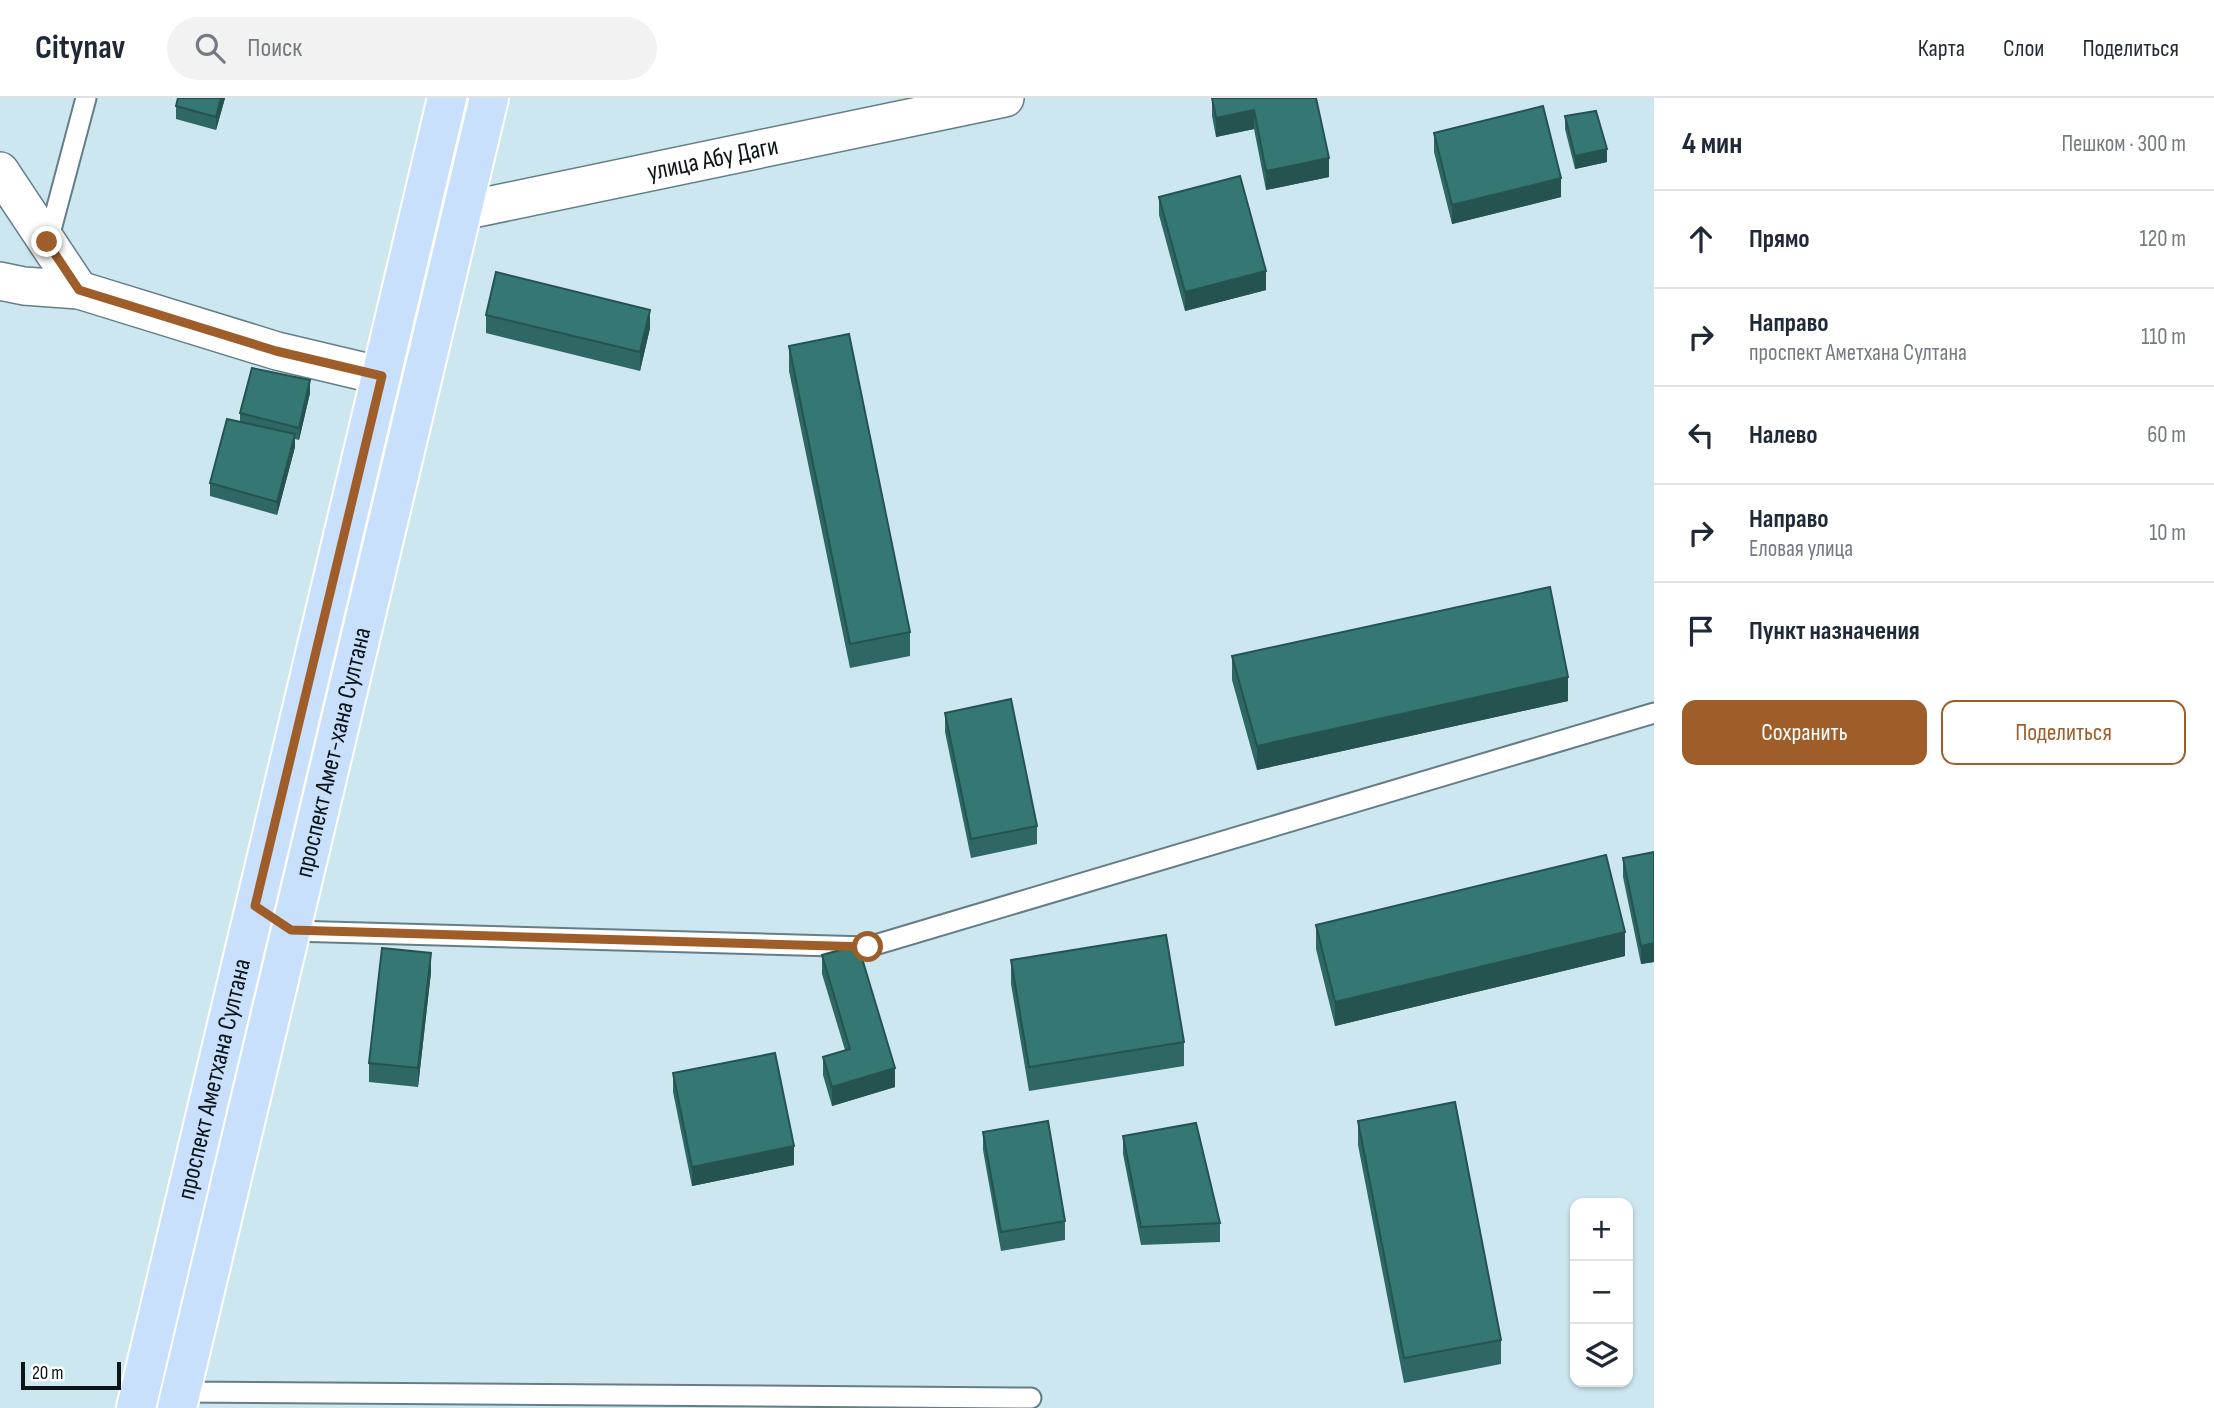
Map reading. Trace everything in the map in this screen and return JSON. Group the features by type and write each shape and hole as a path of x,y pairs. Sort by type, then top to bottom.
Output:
{"main road":[{"name":"проспект Аметхана Султана","path":"136,1408 447,98"},
{"name":"проспект Амет-хана Султана","path":"179,1400 464,211 477,106"}],"street":[{"name":"улица Абу Даги","path":"464,211 1005,98"},
{"path":"0,171 79,290"},
{"path":"425,189 464,211"},
{"path":"0,281 24,286 79,290 276,351 422,386"}],"lane":[{"path":"47,242 86,98"},
{"path":"255,906 291,930 868,947 1654,713"},
{"path":"146,1368 179,1400 249,1393 1031,1398"},
{"path":"249,1393 263,1408"}],"building":[{"path":"178,98 221,98 216,117 176,106"},
{"path":"1212,98 1316,98 1329,158 1266,171 1254,110 1216,118"},
{"path":"1543,106 1561,178 1452,205 1434,133"},
{"path":"1596,111 1607,149 1575,156 1565,116"},
{"path":"1240,176 1266,271 1185,292 1159,197"},
{"path":"496,272 650,310 640,352 486,315"},
{"path":"849,334 910,632 850,644 789,346"},
{"path":"252,368 310,380 299,428 240,413"},
{"path":"227,419 295,434 277,502 210,483"},
{"path":"1550,587 1568,677 1257,746 1232,656"},
{"path":"1011,699 1037,826 971,839 945,713"},
{"path":"1654,852 1654,943 1641,946 1623,858"},
{"path":"1606,855 1625,932 1335,1002 1316,925"},
{"path":"1166,935 1184,1042 1029,1067 1011,960"},
{"path":"858,945 895,1068 832,1087 823,1057 850,1049 822,955"},
{"path":"382,948 431,953 418,1068 369,1063"},
{"path":"775,1053 794,1146 692,1167 673,1073"},
{"path":"1455,1102 1501,1340 1404,1358 1358,1121"},
{"path":"1048,1121 1065,1221 1001,1232 983,1132"},
{"path":"1196,1123 1220,1223 1141,1227 1123,1136"}],"route":[{"path":"47,242 79,290 276,351 382,376 255,906 291,930 868,947"}]}
